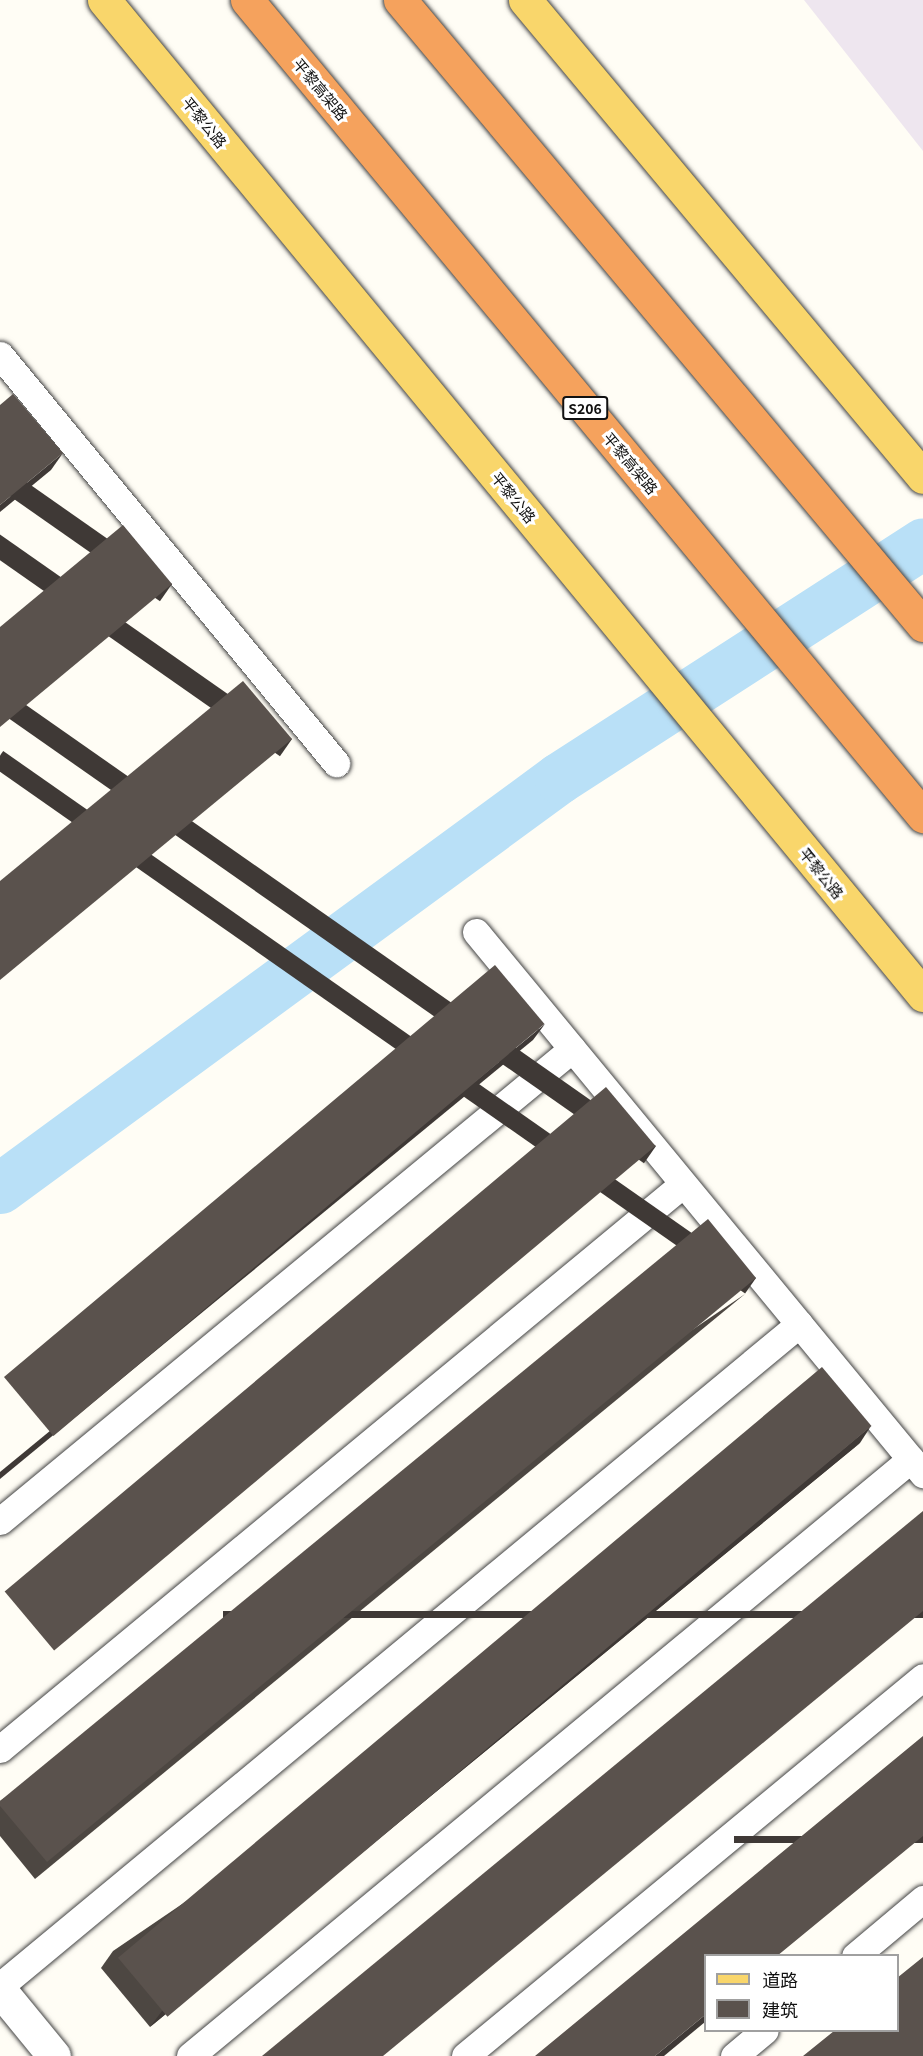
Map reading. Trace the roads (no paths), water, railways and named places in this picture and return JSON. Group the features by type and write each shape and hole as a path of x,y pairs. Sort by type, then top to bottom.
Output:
{"highway":[{"name":"平黎高架路","path":"247,0 923,816"},
{"path":"400,0 923,625"}],"main road":[{"name":"平黎公路","path":"104,0 923,995"},
{"path":"525,0 922,476"}],"street":[{"path":"0,1988 54,2056"}],"lane":[{"path":"0,355 336,763"},
{"path":"190,2056 917,1467 476,932"},
{"path":"0,1521 572,1049"},
{"path":"0,1749 683,1184"},
{"path":"0,1988 799,1324"},
{"path":"465,2056 923,1677"},
{"path":"857,1954 923,1899"},
{"path":"734,2056 764,2032"}],"waterway":[{"path":"0,1188 559,778 923,543"}]}
